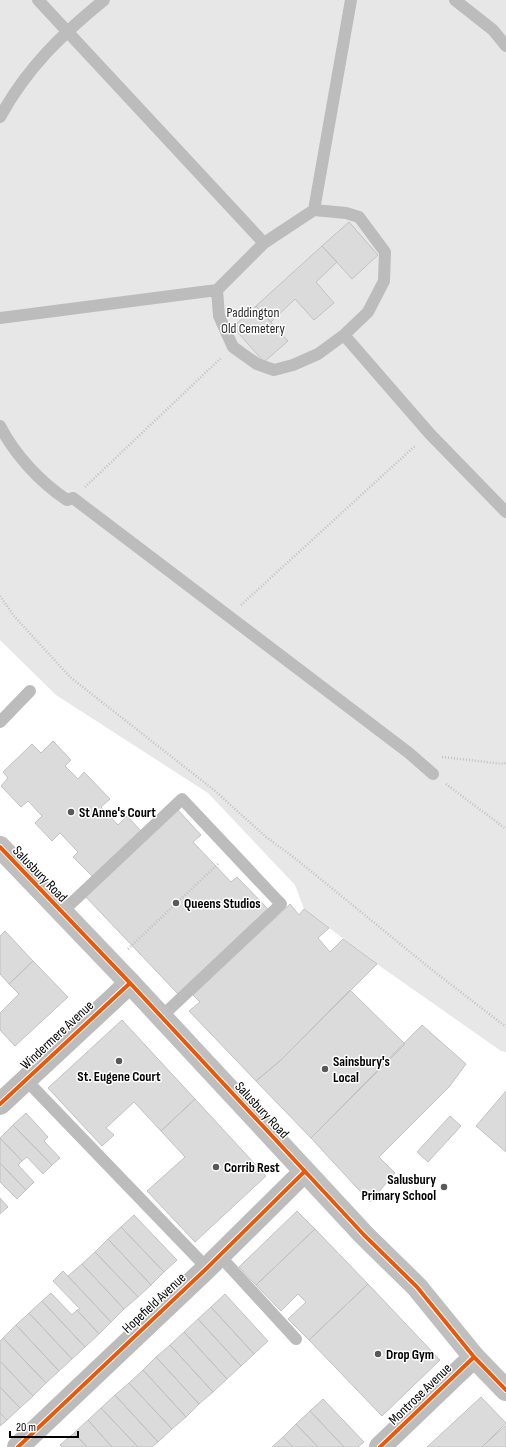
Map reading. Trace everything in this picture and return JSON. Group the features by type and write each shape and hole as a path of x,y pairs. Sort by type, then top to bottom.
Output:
{"street":[{"name":"Salusbury Road","path":"0,847 130,983 304,1172 417,1287 474,1357 506,1390"},
{"name":"Windermere Avenue","path":"0,1104 130,983"},
{"name":"Hopefield Avenue","path":"18,1447 213,1262 304,1172"},
{"name":"Montrose Avenue","path":"380,1447 474,1357"}],"lane":[{"path":"38,0 264,243"},
{"path":"0,117 14,92 39,60 66,31 104,0"},
{"path":"314,210 351,0"},
{"path":"454,0 493,30 506,46"},
{"path":"0,318 217,290 264,243 314,210 346,213 359,217 384,252 384,281 368,312 344,335 318,354 293,365 274,370 257,364 233,347 219,316 217,290"},
{"path":"344,335 430,434 506,512"},
{"path":"0,426 24,460 50,489 67,500 73,498 135,544 227,617 409,753 433,774"},
{"path":"0,722 30,691"},
{"path":"62,912 182,799 281,904 161,1017"},
{"path":"26,1080 213,1262 296,1339"}],"path":[{"path":"73,498 233,347"},
{"path":"227,617 419,441 430,434"},
{"path":"0,596 14,616 70,677 214,790 266,837 296,859 431,969 506,1027"},
{"path":"409,753 504,764 506,762"},
{"path":"433,774 506,829"},
{"path":"112,964 231,852"}],"green space":[{"name":"Paddington Old Cemetery","path":"0,0 506,0 506,1052 501,1051 377,964 304,909 295,885 208,793 56,695 0,640"}],"building":[{"path":"349,222 378,255 352,279 322,246"},
{"path":"322,246 337,262 316,282 334,303 314,320 295,299 271,322 256,306"},
{"path":"256,306 288,341 264,362 233,327"},
{"name":"St Anne's Court","path":"53,741 71,760 65,766 78,779 84,772 110,799 101,807 118,825 127,816 141,831 94,878 73,857 78,852 60,833 52,841 35,823 42,816 28,801 21,807 1,786 8,778 3,772 32,744 41,753"},
{"name":"Queens Studios","path":"177,809 201,835 193,842 231,882 237,877 268,909 178,994 85,896"},
{"path":"290,904 299,915 304,909 329,928 318,938 330,952 343,939 377,964 281,1060 256,1081 189,1011 200,1002 193,995"},
{"path":"5,931 33,961 9,984 0,974 0,936"},
{"path":"33,961 68,997 15,1046 0,1030 0,1013 19,994 9,984"},
{"name":"Sainsbury's Local","path":"350,990 405,1044 311,1138 256,1081 281,1060"},
{"name":"St. Eugene Court","path":"122,1020 195,1099 161,1131 134,1102 106,1128 114,1135 102,1146 48,1088"},
{"path":"422,1025 466,1064 449,1087 379,1157 395,1173 370,1202 311,1138"},
{"path":"506,1091 506,1152 476,1126"},
{"name":"Corrib Rest","path":"195,1099 266,1176 195,1242 147,1191 185,1157 161,1131"},
{"path":"26,1113 48,1137 44,1141 60,1158 52,1165 13,1125"},
{"path":"450,1116 461,1126 428,1162 417,1152"},
{"path":"13,1125 52,1165 43,1174 27,1157 22,1161 0,1138"},
{"path":"0,1138 22,1161 18,1165 34,1182 26,1190 0,1163"},
{"path":"0,1163 26,1190 17,1199 0,1182"},
{"path":"0,1198 8,1207 0,1214"},
{"path":"297,1211 315,1229 256,1285 239,1267"},
{"path":"134,1215 177,1260 164,1272 121,1227"},
{"path":"121,1227 164,1272 151,1285 108,1239"},
{"path":"315,1229 368,1284 309,1340 288,1319 306,1302 298,1294 281,1311 256,1285"},
{"path":"108,1239 151,1285 138,1297 95,1252"},
{"path":"95,1252 138,1297 124,1309 82,1264"},
{"path":"82,1264 124,1309 111,1322 68,1276"},
{"path":"63,1271 111,1322 99,1334 77,1310 80,1309 53,1281"},
{"name":"Drop Gym","path":"368,1284 440,1360 382,1416 309,1340"},
{"path":"51,1293 72,1315 77,1310 99,1334 85,1347 42,1301"},
{"path":"225,1294 268,1341 254,1354 211,1307"},
{"path":"42,1301 85,1347 72,1359 29,1313"},
{"path":"211,1307 254,1354 241,1366 198,1319"},
{"path":"29,1313 72,1359 59,1371 16,1325"},
{"path":"198,1319 241,1366 227,1379 184,1332"},
{"path":"16,1325 59,1371 46,1383 3,1338"},
{"path":"184,1332 227,1379 213,1392 170,1345"},
{"path":"3,1338 46,1383 33,1396 0,1361 0,1341"},
{"path":"170,1345 213,1392 199,1404 156,1357"},
{"path":"156,1357 199,1404 186,1417 143,1370"},
{"path":"0,1361 33,1396 20,1408 0,1387"},
{"path":"143,1370 186,1417 172,1429 129,1383"},
{"path":"129,1383 172,1429 158,1442 115,1395"},
{"path":"0,1387 20,1408 7,1420 0,1413"},
{"path":"115,1395 158,1442 152,1447 138,1447 101,1408"},
{"path":"481,1397 506,1423 482,1447 427,1447"},
{"path":"323,1399 364,1442 358,1447 344,1447 310,1411"},
{"path":"101,1408 138,1447 112,1447 88,1420"},
{"path":"310,1411 344,1447 318,1447 296,1424"},
{"path":"0,1413 7,1420 0,1426"},
{"path":"88,1420 112,1447 87,1447 74,1433"},
{"path":"296,1424 318,1447 293,1447 283,1437"},
{"path":"506,1425 506,1447 482,1447"},
{"path":"74,1433 87,1447 62,1447 60,1445"},
{"path":"283,1437 293,1447 272,1447"}],"cycle path":[{"path":"0,847 130,983 364,1235 417,1287 474,1357 506,1390"},
{"path":"0,1104 130,983"},
{"path":"18,1447 207,1268 304,1172"},
{"path":"380,1447 474,1357"}],"place":[{"name":"St Anne's Court","path":"71,812"},
{"name":"Queens Studios","path":"176,903"},
{"name":"St. Eugene Court","path":"119,1061"},
{"name":"Sainsbury's Local","path":"325,1069"},
{"name":"Corrib Rest","path":"216,1167"},
{"name":"Salusbury Primary School","path":"444,1187"},
{"name":"Drop Gym","path":"378,1354"}]}
